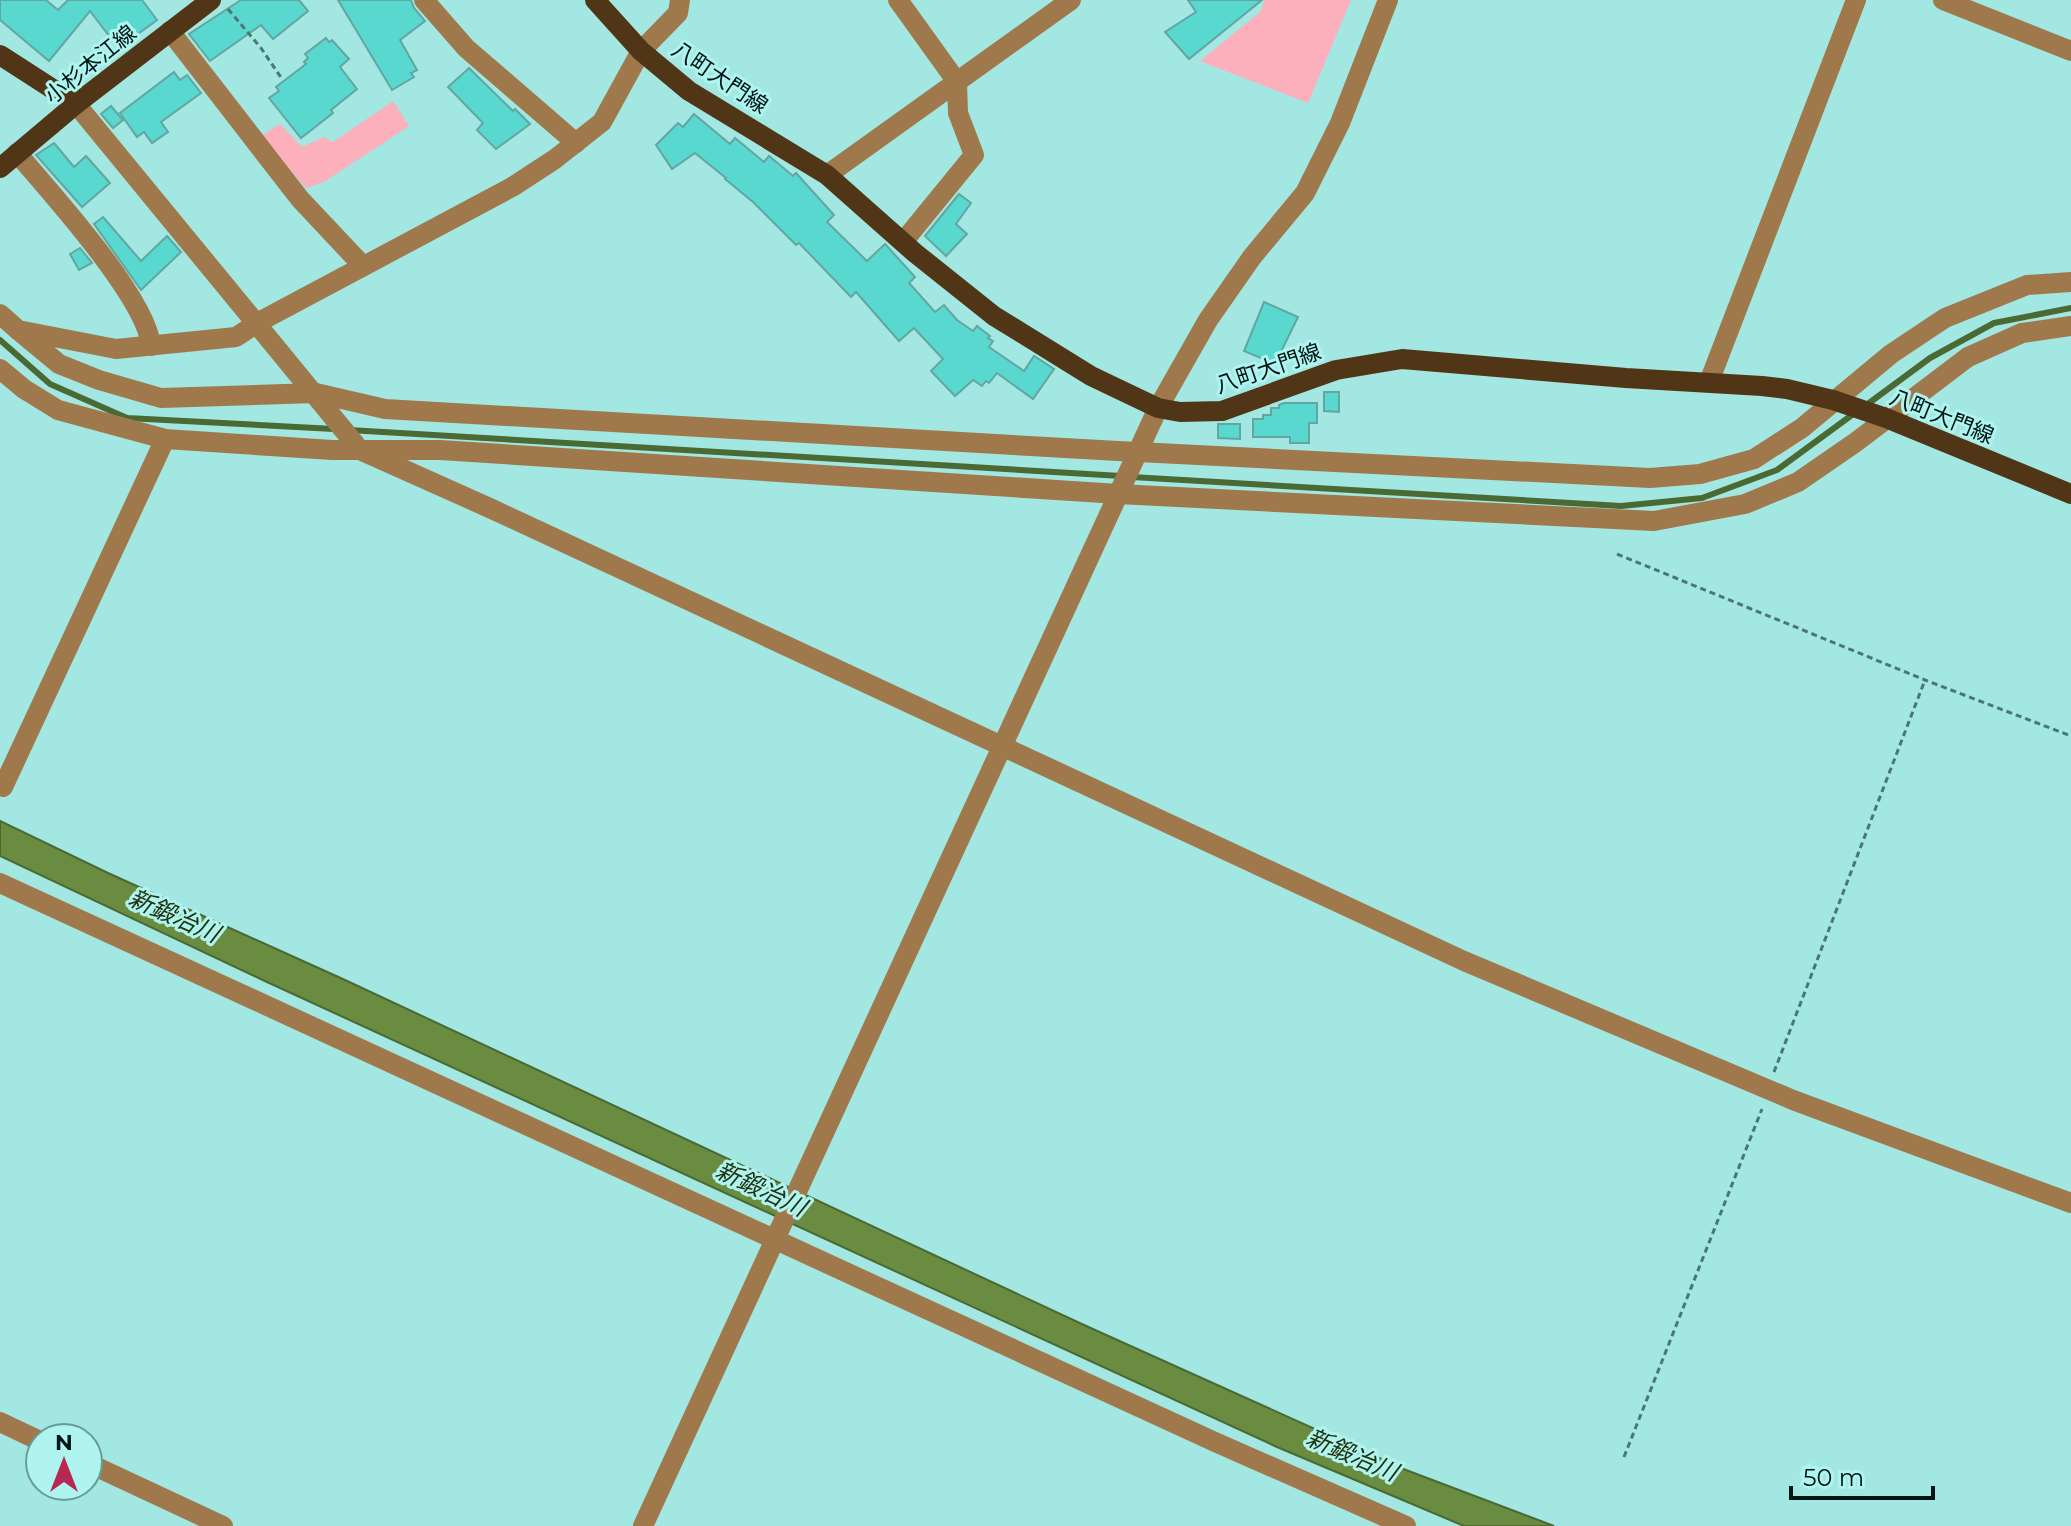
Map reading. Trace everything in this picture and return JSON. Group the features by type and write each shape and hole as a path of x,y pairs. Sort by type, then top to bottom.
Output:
{"main road":[{"name":"小杉本江線","path":"0,168 76,104 211,0"},
{"name":"八町大門線","path":"595,0 641,51 689,91 827,175 994,316 1091,376 1158,408 1180,412 1222,411 1336,370 1402,359 1787,389 1886,418 2071,494"},
{"path":"0,55 76,104"}],"street":[{"path":"424,0 466,48 576,143"},
{"path":"18,330 116,349 236,337 512,187 576,143 602,122 641,51 678,13 680,0"},
{"path":"898,0 957,82 958,113 974,155 903,242"},
{"path":"643,1526 1158,408 1208,320 1252,257 1305,193 1340,123 1388,0"},
{"path":"1709,382 1856,0"},
{"path":"1943,0 2071,51"},
{"path":"827,175 1063,2"},
{"path":"170,31 300,199 363,266"},
{"path":"76,104 360,450 1464,961 1770,1090 2071,1203"},
{"path":"17,153 91,242 132,301 150,336 151,346"},
{"path":"0,314 59,364 99,380 161,398 316,393 385,409 1650,478 1700,474 1754,459 1802,428 1891,354 1945,318 2027,285 2071,282"},
{"path":"0,369 24,389 58,410 165,439 360,450 440,450 1118,494 1654,521 1745,504 1798,482 1968,357 2022,333 2071,326"},
{"path":"3,787 165,439"},
{"path":"0,883 777,1233 1201,1436 1406,1526"},
{"path":"0,1422 24,1433"},
{"path":"104,1470 223,1526"}],"path":[{"path":"221,0 282,79"},
{"path":"1617,554 2071,736"},
{"path":"1624,1457 1770,1090 1769,1085 1925,680"}],"shaded area":[{"path":"1265,0 1351,0 1308,103 1200,61 1260,12"},
{"path":"393,101 409,126 324,182 306,188 261,136 280,124 302,147 324,137 333,142"}],"water":[{"name":"新鍛冶川","path":"0,821 1084,1325 1406,1470 1554,1526 1464,1526 1277,1447 0,856"}],"building":[{"path":"0,0 46,0 58,10 68,0 142,0 157,20 135,36 126,24 110,37 90,11 49,61 0,20"},
{"path":"241,0 299,0 308,11 273,39 261,25 210,61 189,34"},
{"path":"338,0 411,0 425,21 400,40 417,70 411,73 414,77 392,90"},
{"path":"1188,0 1262,0 1189,59 1165,32 1196,12"},
{"path":"326,38 329,42 332,40 349,59 340,67 357,89 301,138 269,98 279,91 276,87 306,64 304,62 308,58 305,54"},
{"path":"469,68 530,124 496,149 477,130 483,123 448,87"},
{"path":"174,72 180,80 187,75 201,93 161,122 168,132 152,143 144,132 137,137 120,113"},
{"path":"111,106 123,120 113,128 101,114"},
{"path":"694,114 730,144 735,138 764,162 769,156 793,176 796,173 834,215 827,222 867,261 885,244 915,277 909,283 935,312 944,305 957,320 973,331 977,326 993,341 989,347 1024,371 1034,356 1054,369 1033,399 997,373 982,386 973,380 955,396 931,371 943,359 914,328 899,341 856,292 851,297 799,243 796,245 753,202 695,153 672,169 656,145 678,123 683,127"},
{"path":"54,143 74,167 86,156 110,183 82,207 36,155"},
{"path":"959,194 971,203 956,224 967,234 946,256 925,236"},
{"path":"103,217 141,261 167,236 181,252 141,290 94,224"},
{"path":"80,248 92,263 79,270 70,254"},
{"path":"1264,302 1298,317 1275,364 1244,351"},
{"path":"1324,392 1339,392 1339,412 1324,411"},
{"path":"1284,403 1317,403 1317,423 1309,423 1309,443 1290,443 1290,437 1253,437 1253,419 1271,415 1271,408 1279,408"},
{"path":"1218,424 1240,424 1240,439 1218,438"}],"waterway":[{"path":"1865,406 1930,358 1994,323 2071,308"},
{"path":"0,340 50,384 127,418 334,429"},
{"path":"1132,477 1621,506 1702,498 1777,470 1856,412"},
{"path":"349,430 1121,476"}]}
